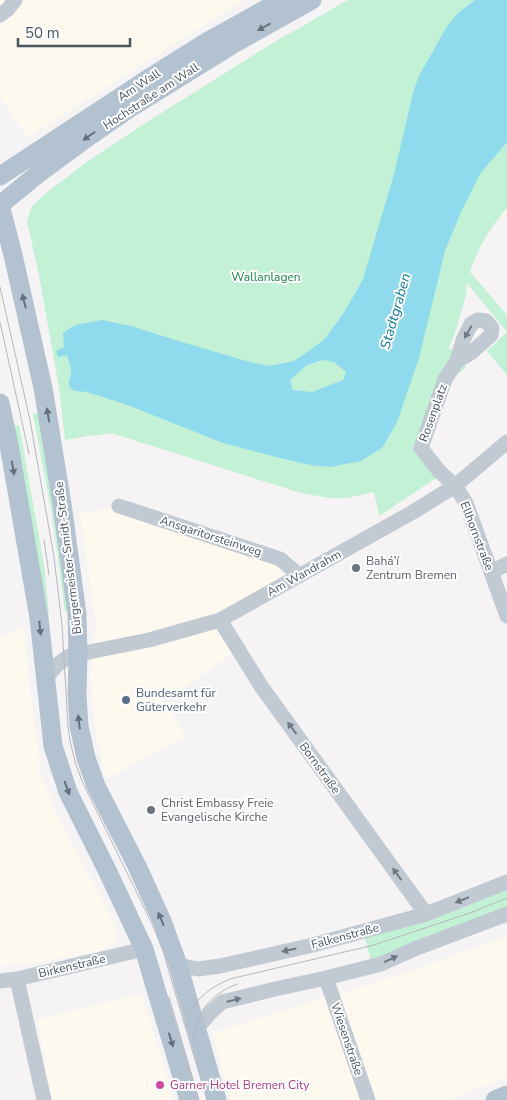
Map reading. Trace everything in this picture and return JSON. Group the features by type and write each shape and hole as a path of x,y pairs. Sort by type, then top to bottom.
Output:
{"main road":[{"name":"Am Wall","path":"0,176 205,43 282,0"},
{"name":"Hochstraße am Wall","path":"0,205 74,147 130,108 235,43 312,0"},
{"name":"Bürgermeister-Smidt-Straße","path":"0,205 14,255 43,388 62,504 77,614 76,695 79,726 86,758 96,786 137,866 162,921 178,965 218,1100"},
{"path":"0,403 39,618 53,746 68,792 144,949 188,1100"},
{"path":"495,1100 507,1095"}],"street":[{"path":"0,15 15,0"},
{"name":"Rosenplatz","path":"455,486 439,471 421,448 445,378 457,361"},
{"name":"Am Wandrahm","path":"45,679 57,665 69,656 149,640 220,620 413,512 455,486 507,442"},
{"name":"Ellhornstraße","path":"455,486 466,502 507,616"},
{"name":"Ansgaritorsteinweg","path":"119,506 280,559 299,575"},
{"path":"491,572 507,564"},
{"name":"Bornstraße","path":"220,620 261,686 426,914"},
{"name":"Falkenstraße","path":"178,965 198,970 313,945 426,914 507,882"},
{"path":"196,1028 222,1002 381,964 416,948 507,914"},
{"name":"Birkenstraße","path":"0,981 17,979 144,949"},
{"name":"Wiesenstraße","path":"326,978 368,1100"},
{"path":"17,979 44,1100"}],"shaded area":[{"path":"0,0 244,0 27,138 0,97"},
{"path":"116,507 280,560 296,575 219,621 237,651 164,701 186,737 106,779 96,736 90,677 96,625 80,514"},
{"path":"24,627 42,780 113,921 118,935 114,943 101,951 35,963 0,966 0,838 2,837 0,830 0,638"},
{"path":"507,936 507,1077 449,1100 231,1100 212,1033 408,972"},
{"path":"141,994 173,1100 44,1100 36,1064 46,1061 37,1020"}],"green space":[{"name":"Wallanlagen","path":"348,0 507,0 507,208 485,238 470,272 507,315 507,332 467,283 466,295 448,350 451,349 466,367 450,381 421,452 439,476 379,516 374,492 347,498 329,498 301,493 111,433 65,440 59,388 39,275 27,221 32,206 91,159 141,126 271,44"},
{"path":"507,332 507,375 487,351"},
{"path":"40,412 69,611 65,611 52,515 33,414"},
{"path":"19,425 44,565 49,613 45,614 12,426"},
{"path":"507,889 507,908 371,960 365,938"}],"water":[{"name":"Stadtgraben","path":"475,0 507,0 507,142 480,174 461,212 445,251 419,358 397,422 382,448 361,461 330,467 311,465 223,443 125,404 87,392 75,391 69,387 71,371 67,355 58,357 56,351 64,347 63,333 75,325 102,320 131,326 269,366 294,361 325,339 345,311 363,279 394,174 414,89 420,74 446,28 458,13","holes":["323,360 334,362 346,372 343,380 312,392 293,390 290,380 307,365"]}],"tram line":[{"path":"0,287 30,420 54,557 62,625 68,726 76,765 154,928 164,954 207,1100"},
{"path":"0,322 29,454"},
{"path":"44,540 49,575"},
{"path":"186,1027 188,1018 201,997 214,987 230,979 374,945 470,913 507,898"},
{"path":"193,1045 197,1024 205,1007 218,994 237,984"},
{"path":"169,997 199,1100"}],"place":[{"name":"Bahá'í Zentrum Bremen","path":"356,568"},
{"name":"Bundesamt für Güterverkehr","path":"126,700"},
{"name":"Christ Embassy Freie Evangelische Kirche","path":"151,810"},
{"name":"Garner Hotel Bremen City","path":"160,1085"}]}
